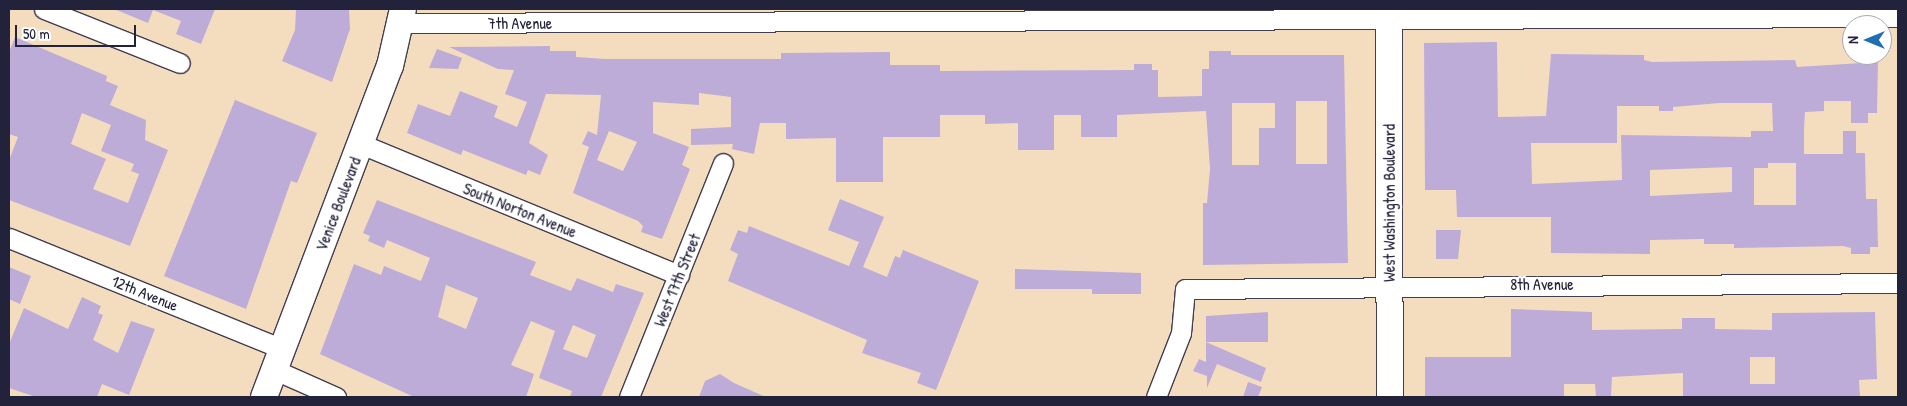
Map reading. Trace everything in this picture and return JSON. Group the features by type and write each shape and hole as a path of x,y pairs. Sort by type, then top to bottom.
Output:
{"main road":[{"name":"West Washington Boulevard","path":"1389,13 1390,397"},
{"name":"Venice Boulevard","path":"264,397 361,144 402,16"}],"street":[{"path":"44,9 180,63"},
{"name":"7th Avenue","path":"402,16 1389,13 1898,17"},
{"name":"South Norton Avenue","path":"361,144 679,275"},
{"name":"West 17th Street","path":"629,397 723,163"},
{"name":"12th Avenue","path":"9,238 278,359 336,397"},
{"name":"8th Avenue","path":"1156,397 1181,334 1186,289 1389,284 1898,283"}],"building":[{"path":"114,9 215,9 201,44 176,34 181,21 153,10 148,23"},
{"path":"296,9 349,9 350,29 332,82 282,61 295,30"},
{"path":"15,37 107,76 106,81 118,86 110,105 146,120 145,140 168,150 130,246 9,200 9,160 18,137 9,134 9,52","holes":["82,113 111,125 101,151 134,164 131,171 139,174 128,203 93,189 106,159 71,144"]},
{"path":"1497,42 1498,117 1546,116 1551,54 1644,55 1644,60 1652,62 1795,60 1797,67 1842,64 1878,65 1877,113 1868,113 1868,123 1851,123 1851,101 1824,101 1824,111 1805,112 1804,129 1804,154 1843,154 1843,131 1856,131 1856,153 1865,153 1866,199 1877,199 1878,247 1870,247 1870,254 1851,254 1851,248 1843,246 1734,248 1734,244 1704,244 1704,239 1650,240 1650,254 1551,253 1551,217 1457,217 1456,190 1425,190 1424,43","holes":["1720,103 1772,103 1773,131 1751,131 1751,137 1621,135 1622,180 1532,184 1531,143 1617,143 1617,106 1659,106 1659,111 1673,111 1673,107","1768,163 1796,163 1796,205 1754,205 1754,168 1768,168","1732,167 1732,192 1650,196 1650,170"]},
{"path":"550,46 550,51 576,51 576,57 605,59 781,59 781,53 890,52 890,65 940,65 940,71 1134,70 1134,64 1152,64 1152,70 1158,70 1158,97 1202,96 1202,69 1209,69 1209,51 1231,51 1231,55 1344,55 1348,263 1203,265 1203,203 1207,203 1210,169 1206,111 1117,115 1117,137 1081,137 1081,115 1054,115 1054,150 1018,150 1018,123 985,124 985,115 940,115 940,137 883,137 883,182 836,182 836,138 786,139 786,123 760,123 754,154 732,149 733,144 691,145 691,129 731,127 731,97 699,93 699,105 653,102 653,133 689,147 682,165 690,169 662,239 641,232 643,226 638,221 573,193 589,147 582,144 588,131 597,135 601,95 546,94 529,143 548,155 540,175 528,170 526,175 463,150 461,155 407,133 418,104 450,116 460,91 498,106 494,117 517,127 527,102 505,94 514,70 498,69 449,47","holes":["1296,101 1327,101 1327,164 1296,164","1232,103 1275,103 1275,128 1259,128 1259,165 1232,165","609,131 637,142 623,171 597,160"]},
{"path":"437,49 462,58 458,69 429,68"},
{"path":"235,100 317,133 297,183 291,181 246,309 164,276"},
{"path":"840,199 884,217 863,267 887,277 895,256 900,258 903,250 979,281 936,390 917,383 921,373 862,353 867,340 728,281 738,254 730,250 738,230 747,233 749,226 849,266 859,242 828,230"},
{"path":"377,200 536,262 530,275 571,291 577,278 613,292 616,284 644,293 601,397 570,397 572,391 539,378 555,331 531,321 511,365 534,374 526,397 414,397 320,354 354,264 381,275 384,266 421,281 430,258 387,240 384,248 368,241 370,236 363,233","holes":["446,285 478,298 466,329 438,317","573,325 596,335 587,358 563,349"]},
{"path":"1436,230 1461,230 1458,259 1436,259"},
{"path":"9,267 31,276 20,304 9,299"},
{"path":"1015,269 1141,273 1141,294 1092,294 1092,289 1015,289"},
{"path":"82,297 101,306 98,313 103,315 93,340 118,353 131,321 155,329 129,395 102,384 97,397 36,397 9,388 9,344 24,308 68,329"},
{"path":"1511,309 1592,312 1592,330 1682,329 1682,318 1715,318 1715,329 1772,330 1772,313 1875,312 1877,379 1859,380 1860,397 1683,397 1683,373 1612,377 1611,397 1596,397 1595,384 1564,384 1564,397 1425,397 1425,357 1511,357","holes":["1750,357 1775,357 1775,384 1750,384"]},
{"path":"1268,312 1268,342 1206,342 1206,316"},
{"path":"1206,342 1266,368 1261,382 1217,364 1207,388 1207,376 1193,371 1199,359 1206,362"},
{"path":"720,374 734,383 766,397 699,397 705,381"},
{"path":"1248,382 1262,387 1258,397 1243,397"}]}
